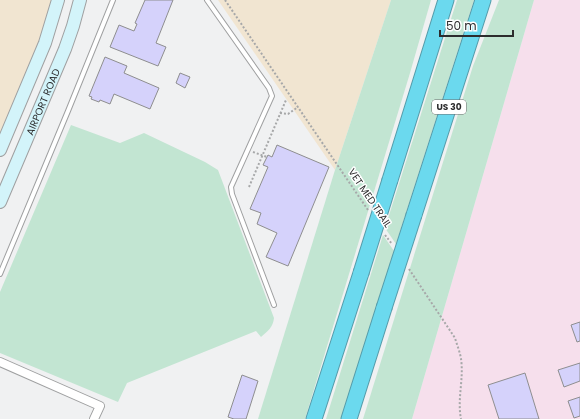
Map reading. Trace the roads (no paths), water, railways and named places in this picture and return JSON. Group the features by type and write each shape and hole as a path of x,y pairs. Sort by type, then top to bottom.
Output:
{"highway":[{"path":"426,63 442,0"},
{"path":"314,419 446,0"},
{"name":"US 30","path":"349,419 483,0"},
{"path":"475,25 490,0"}],"main road":[{"name":"AIRPORT ROAD","path":"0,150 45,43 58,0"},
{"name":"AIRPORT ROAD","path":"0,202 65,49 80,0"}],"street":[{"path":"0,362 100,406 94,419"}],"lane":[{"path":"0,274 113,0"},
{"path":"207,0 269,88 272,96 231,187 232,194 274,305"}]}
